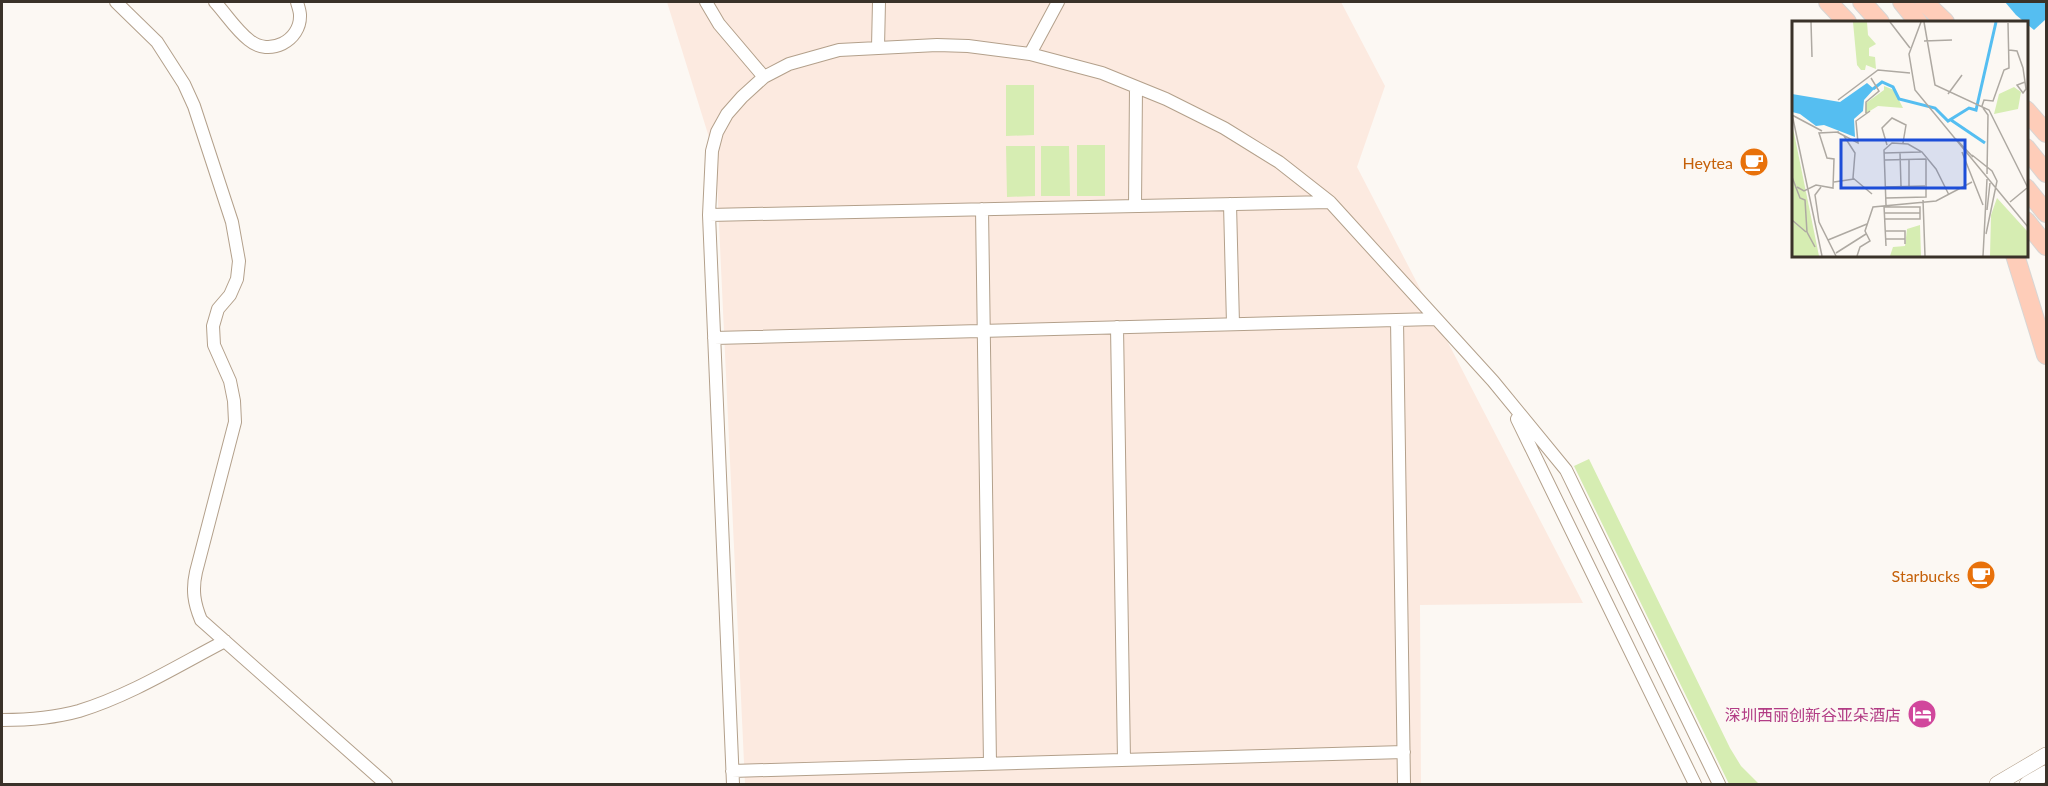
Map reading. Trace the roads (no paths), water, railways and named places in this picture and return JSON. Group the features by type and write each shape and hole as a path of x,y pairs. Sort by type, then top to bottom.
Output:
{"main road":[{"path":"1828,2 1846,21"},
{"path":"1862,2 1879,21"},
{"path":"1902,2 1917,21"},
{"path":"1924,2 1944,21"},
{"path":"2027,112 2046,133"},
{"path":"2027,150 2046,173"},
{"path":"2027,190 2046,213"},
{"path":"2027,223 2046,246"},
{"path":"2015,256 2046,355"}],"street":[{"path":"117,2 157,42 184,84 194,106 232,222 239,261 237,279 230,295 218,309 213,326 214,345 230,381 234,401 234,422 193,588 194,605 201,620 386,784"},
{"path":"215,2 249,40 259,46 271,47 282,44 292,37 298,27 300,16 297,2"},
{"path":"706,2 719,24 764,77"},
{"path":"878,47 879,2"},
{"path":"1030,54 1058,2"},
{"path":"733,784 709,215 710,168 717,132 727,114 764,77 789,64 812,56 839,50 878,47 968,46 1030,54 1102,73 1195,112 1279,162 1330,202 1475,361 1566,470 1719,784"},
{"path":"1135,206 1136,87"},
{"path":"709,215 1330,202"},
{"path":"1230,204 1233,324"},
{"path":"982,209 990,763"},
{"path":"714,338 1435,319"},
{"path":"1397,320 1404,784"},
{"path":"1117,327 1124,760"},
{"path":"1509,402 1695,784"},
{"path":"2,720 32,719 78,711 99,704 121,696 225,641"},
{"path":"732,771 1404,752"},
{"path":"1997,784 2046,755"},
{"path":"2027,784 2046,773"}],"water":[{"path":"2005,2 2046,2 2046,19 2034,30 2027,24 2027,21 2023,21"}],"place":[{"name":"Heytea","path":"1754,162"},
{"name":"Starbucks","path":"1981,575"},
{"name":"深圳西丽创新谷亚朵酒店","path":"1922,714"}]}
